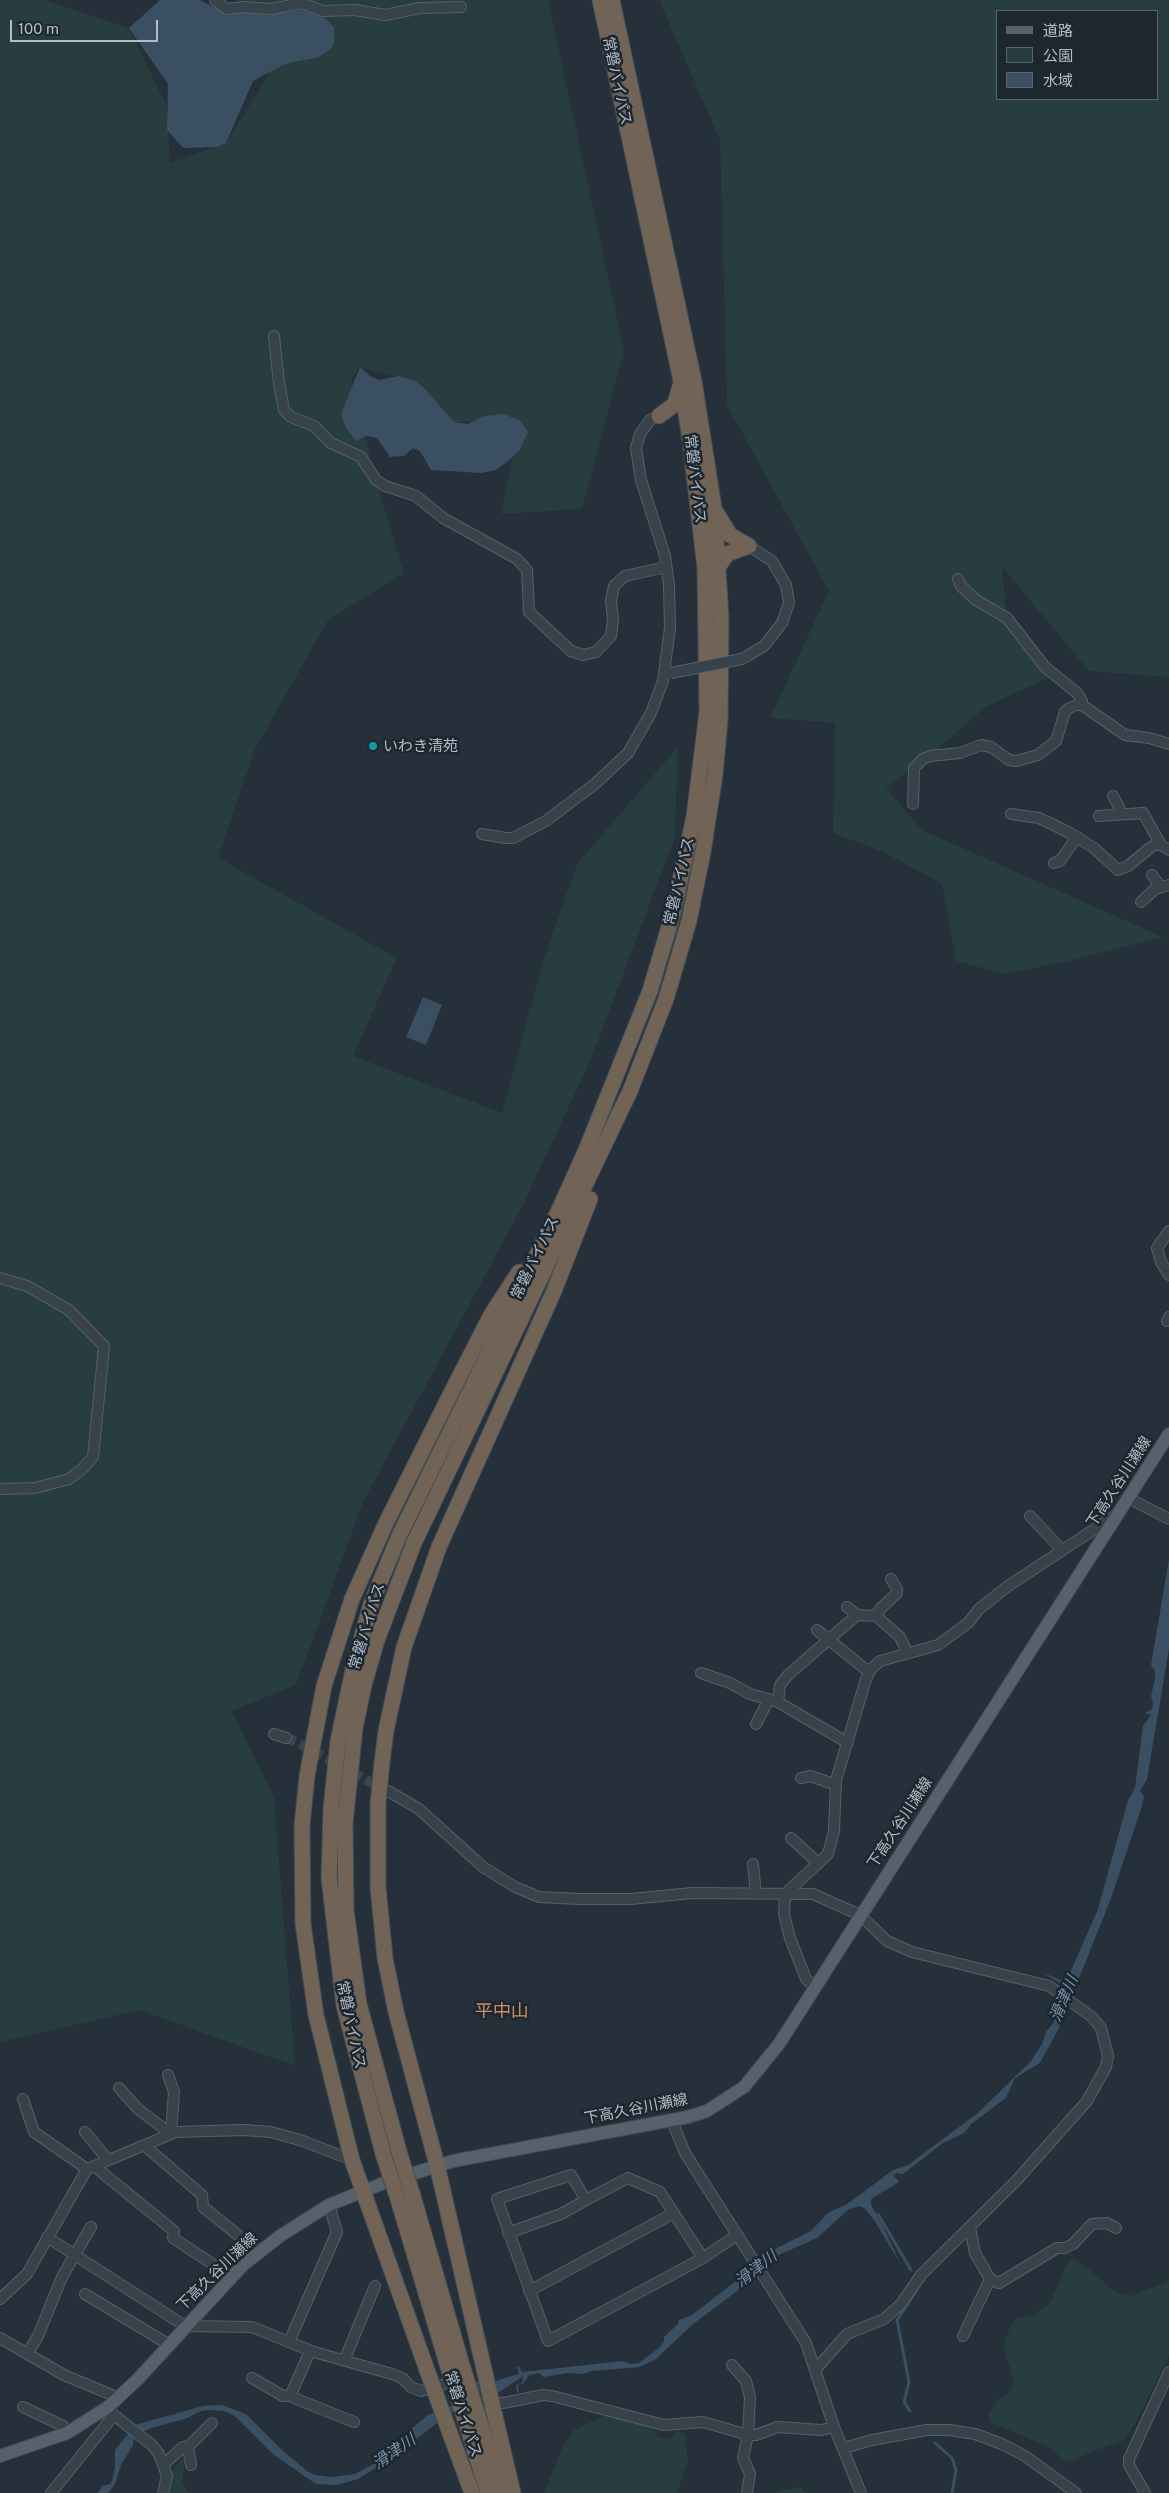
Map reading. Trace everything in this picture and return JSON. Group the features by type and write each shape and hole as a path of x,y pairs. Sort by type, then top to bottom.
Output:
{"highway":[{"name":"常磐バイパス","path":"405,2198 384,2157 344,2006 335,1946 329,1878 331,1809 338,1741 354,1666 371,1604 399,1536 558,1212 586,1150 650,991 672,917 694,817 707,712 705,568 690,440 681,381 600,0"},
{"name":"常磐バイパス","path":"499,2493 475,2431 405,2198 400,2155 359,2004 346,1910 345,1823 350,1764 364,1685 380,1631 414,1543 614,1128 666,999 688,921 703,852 715,774 720,720 721,617 714,508 694,381 612,0"},
{"path":"659,416 675,404 681,381"},
{"path":"659,416 671,417 690,440"},
{"path":"714,508 727,531 749,546"},
{"path":"719,566 727,554 749,546"},
{"path":"514,2493 437,2165 396,2012 382,1928 378,1887 378,1823 386,1731 404,1647 436,1555 554,1291 593,1191 614,1128"},
{"path":"472,2493 352,2160 316,2015 303,1924 302,1826 314,1731 337,1641 369,1559 491,1315 558,1212"},
{"name":"常磐バイパス","path":"475,2431 488,2493"}],"main road":[{"name":"下高久谷川瀬線","path":"0,2456 67,2433 113,2413 120,2398 229,2279 259,2252 329,2205 362,2190 437,2165 514,2148 672,2121 707,2111 732,2096 750,2080 779,2044 1169,1434"}],"street":[{"path":"214,0 226,9 244,7 271,9 302,2 324,11 355,10 385,15 420,8 461,7"},
{"path":"274,336 278,383 284,410 291,417 314,426 331,443 361,457 376,480 385,486 416,496 443,518 517,559 526,570 529,612 571,651 583,655 596,652 610,636 613,619 611,602 614,586 625,576 666,567"},
{"path":"482,834 514,838 546,821 596,783 628,753 651,713 663,681 670,628 669,585 658,531 636,460 636,448 640,434 650,420 659,416"},
{"path":"663,681 671,673 742,660 764,646 782,623 789,603 786,585 772,561 749,546"},
{"path":"958,579 960,586 976,600 1007,618 1045,667 1077,693 1082,701 1082,705 1125,735 1149,738 1169,744"},
{"path":"913,804 914,768 923,759 930,756 960,753 981,745 991,746 1009,760 1016,761 1038,755 1056,741 1069,708 1082,705"},
{"path":"1113,796 1120,814"},
{"path":"1099,816 1108,817 1120,814 1142,813 1160,843 1169,850"},
{"path":"1011,814 1038,818 1077,837 1094,848 1118,870 1128,866 1151,847 1160,843"},
{"path":"1054,863 1060,861 1077,837"},
{"path":"1141,902 1165,886 1152,875"},
{"path":"1169,1231 1157,1248 1160,1262 1169,1274"},
{"path":"0,1278 27,1286 69,1310 104,1346 93,1457 82,1469 69,1478 35,1488 0,1489"},
{"path":"1128,1498 1169,1518"},
{"path":"815,1987 806,1979 794,1953 784,1914 785,1894 828,1854 834,1830 836,1785 869,1672 880,1661 938,1645 968,1623 979,1609 1008,1586 1118,1513"},
{"path":"1030,1516 1062,1550"},
{"path":"876,1616 881,1608 897,1593 897,1589 891,1579"},
{"path":"847,1608 857,1615 876,1616 900,1637 907,1652"},
{"path":"756,1724 774,1700 780,1685 827,1639 857,1615"},
{"path":"817,1630 869,1672"},
{"path":"702,1673 730,1683 750,1694 774,1700 848,1743"},
{"path":"274,1734 286,1738"},
{"path":"801,1778 811,1776 836,1785"},
{"path":"388,1792 418,1809 484,1867 515,1887 539,1897 631,1899 692,1893 813,1894 860,1915 887,1941 912,1952 1051,1988 1092,2016 1101,2028 1108,2056 1106,2067 1092,2094 1063,2129 970,2228 920,2275 901,2304 891,2314 873,2324 846,2334 816,2369"},
{"path":"791,1838 818,1863"},
{"path":"753,1864 756,1894"},
{"path":"168,2075 175,2100 171,2134"},
{"path":"120,2088 138,2109 171,2134"},
{"path":"23,2099 34,2132 90,2168 174,2231 172,2238 211,2263 229,2279"},
{"path":"672,2121 685,2154 802,2335 816,2369 834,2427 861,2493"},
{"path":"0,2299 27,2274 47,2237 90,2168 176,2132 244,2130 271,2132 303,2141 352,2160"},
{"path":"85,2132 108,2160"},
{"path":"145,2146 202,2195 203,2207 259,2252"},
{"path":"586,2200 572,2174 497,2199 548,2341 703,2258 737,2235"},
{"path":"508,2233 560,2214 628,2178 660,2192 703,2258"},
{"path":"289,2342 338,2232 329,2205"},
{"path":"529,2291 674,2213"},
{"path":"970,2228 975,2252 990,2279 999,2283 1057,2248 1065,2248 1073,2244 1092,2224 1107,2223 1116,2228"},
{"path":"27,2354 38,2336 54,2295 74,2255 91,2227"},
{"path":"47,2237 185,2326 252,2327 310,2351 392,2374 402,2378 411,2387 422,2391 451,2380 462,2379 495,2402 503,2403 543,2395 567,2399 664,2425 703,2422 748,2435 756,2435 778,2427 821,2430 834,2427"},
{"path":"963,2336 990,2279"},
{"path":"344,2361 375,2286"},
{"path":"85,2294 168,2344"},
{"path":"0,2338 64,2375 120,2398"},
{"path":"310,2351 292,2392 294,2398 354,2422"},
{"path":"732,2365 746,2381 750,2397 748,2435 743,2458 750,2474 747,2493"},
{"path":"1145,2493 1129,2465 1129,2459 1169,2372"},
{"path":"252,2378 283,2396 293,2395"},
{"path":"23,2407 63,2426 67,2433"},
{"path":"51,2493 113,2413 152,2445 167,2476 167,2491"},
{"path":"163,2465 183,2447 188,2447 212,2423"},
{"path":"844,2448 872,2440 927,2430 949,2430 975,2434 1002,2444 1026,2456 1076,2493"},
{"path":"188,2447 191,2465"}],"green space":[{"path":"0,0 45,0 129,28 167,107 170,163 226,143 273,68 334,43 325,18 263,8 233,0 548,0 624,351 582,509 501,514 520,420 454,422 415,381 360,367 351,379 376,480 404,573 328,620 255,749 218,858 397,958 353,1056 502,1113 544,958 577,864 678,747 675,837 591,1059 523,1205 364,1500 296,1685 232,1711 274,1797 295,2066 140,2010 0,2042"},
{"path":"659,0 1169,0 1169,677 1089,671 1002,567 1007,618 1053,675 984,708 930,756 886,788 922,830 1163,937 1064,962 1004,974 956,961 942,884 884,852 833,833 835,723 770,718 829,591 727,405 720,140"},
{"path":"1072,2259 1085,2266 1114,2291 1131,2296 1169,2281 1169,2355 1135,2423 1123,2441 1093,2451 1072,2461 1063,2460 1051,2448 990,2422 989,2413 998,2399 1008,2394 1012,2387 1013,2377 1003,2347 1011,2324 1017,2318 1032,2316 1050,2303 1066,2266"},
{"path":"604,2416 652,2426 657,2436 671,2440 676,2430 685,2434 688,2463 677,2493 544,2493 562,2448 574,2430"},
{"path":"182,2458 185,2461 182,2483 190,2493 168,2493 170,2474"},
{"path":"800,2487 807,2493 775,2493 780,2491"}],"water":[{"path":"160,0 200,0 221,11 266,14 304,10 325,18 334,27 334,43 332,48 319,57 285,64 253,81 226,143 217,147 183,148 167,130 168,84 129,28"},
{"path":"360,367 370,376 380,380 399,376 415,381 424,388 454,422 468,424 485,416 503,414 520,420 528,432 519,451 508,461 496,470 481,473 431,470 420,451 413,448 404,456 390,457 377,438 366,436 356,441 346,428 341,414"},
{"path":"423,997 442,1005 426,1045 406,1037"},
{"name":"滑津川","path":"1169,1559 1169,1649 1147,1779 1140,1791 1144,1796 1142,1806 1110,1901 1059,2028 1040,2063 1015,2078 1006,2098 971,2124 964,2133 943,2143 903,2174 896,2173 894,2176 899,2182 871,2199 871,2205 900,2263 874,2220 864,2208 860,2206 849,2209 817,2238 772,2258 741,2288 693,2324 656,2359 640,2367 543,2377 540,2373 529,2375 523,2384 518,2385 519,2392 517,2392 516,2385 522,2383 523,2376 501,2391 450,2413 392,2458 358,2479 337,2485 316,2484 274,2455 235,2416 224,2411 210,2410 201,2411 185,2419 151,2428 134,2435 133,2445 121,2465 115,2484 108,2493 98,2493 102,2486 110,2484 112,2481 115,2467 115,2450 135,2425 203,2406 222,2405 246,2414 283,2451 307,2471 315,2475 331,2477 355,2474 370,2466 387,2455 389,2448 428,2415 457,2404 498,2380 519,2374 517,2367 522,2372 623,2361 630,2364 639,2363 660,2347 664,2337 678,2324 679,2320 692,2315 745,2274 769,2252 811,2231 828,2213 847,2204 893,2170 908,2165 978,2113 1031,2061 1042,2044 1046,2032 1054,2022 1055,2012 1065,1986 1041,1972 1066,1982 1098,1909 1128,1800 1135,1788 1143,1726 1151,1715 1145,1713 1152,1709 1153,1703 1151,1696 1155,1671 1151,1665"}],"waterway":[{"path":"878,2214 911,2270"},
{"path":"910,2411 904,2402 909,2382 897,2320 917,2290"},
{"path":"935,2443 952,2458 956,2470 952,2493"}],"tunnel":[{"path":"286,1738 297,1742 383,1789"}],"place":[{"name":"いわき清苑","path":"373,746"}],"district":[{"name":"平中山","path":"502,2011"}]}
